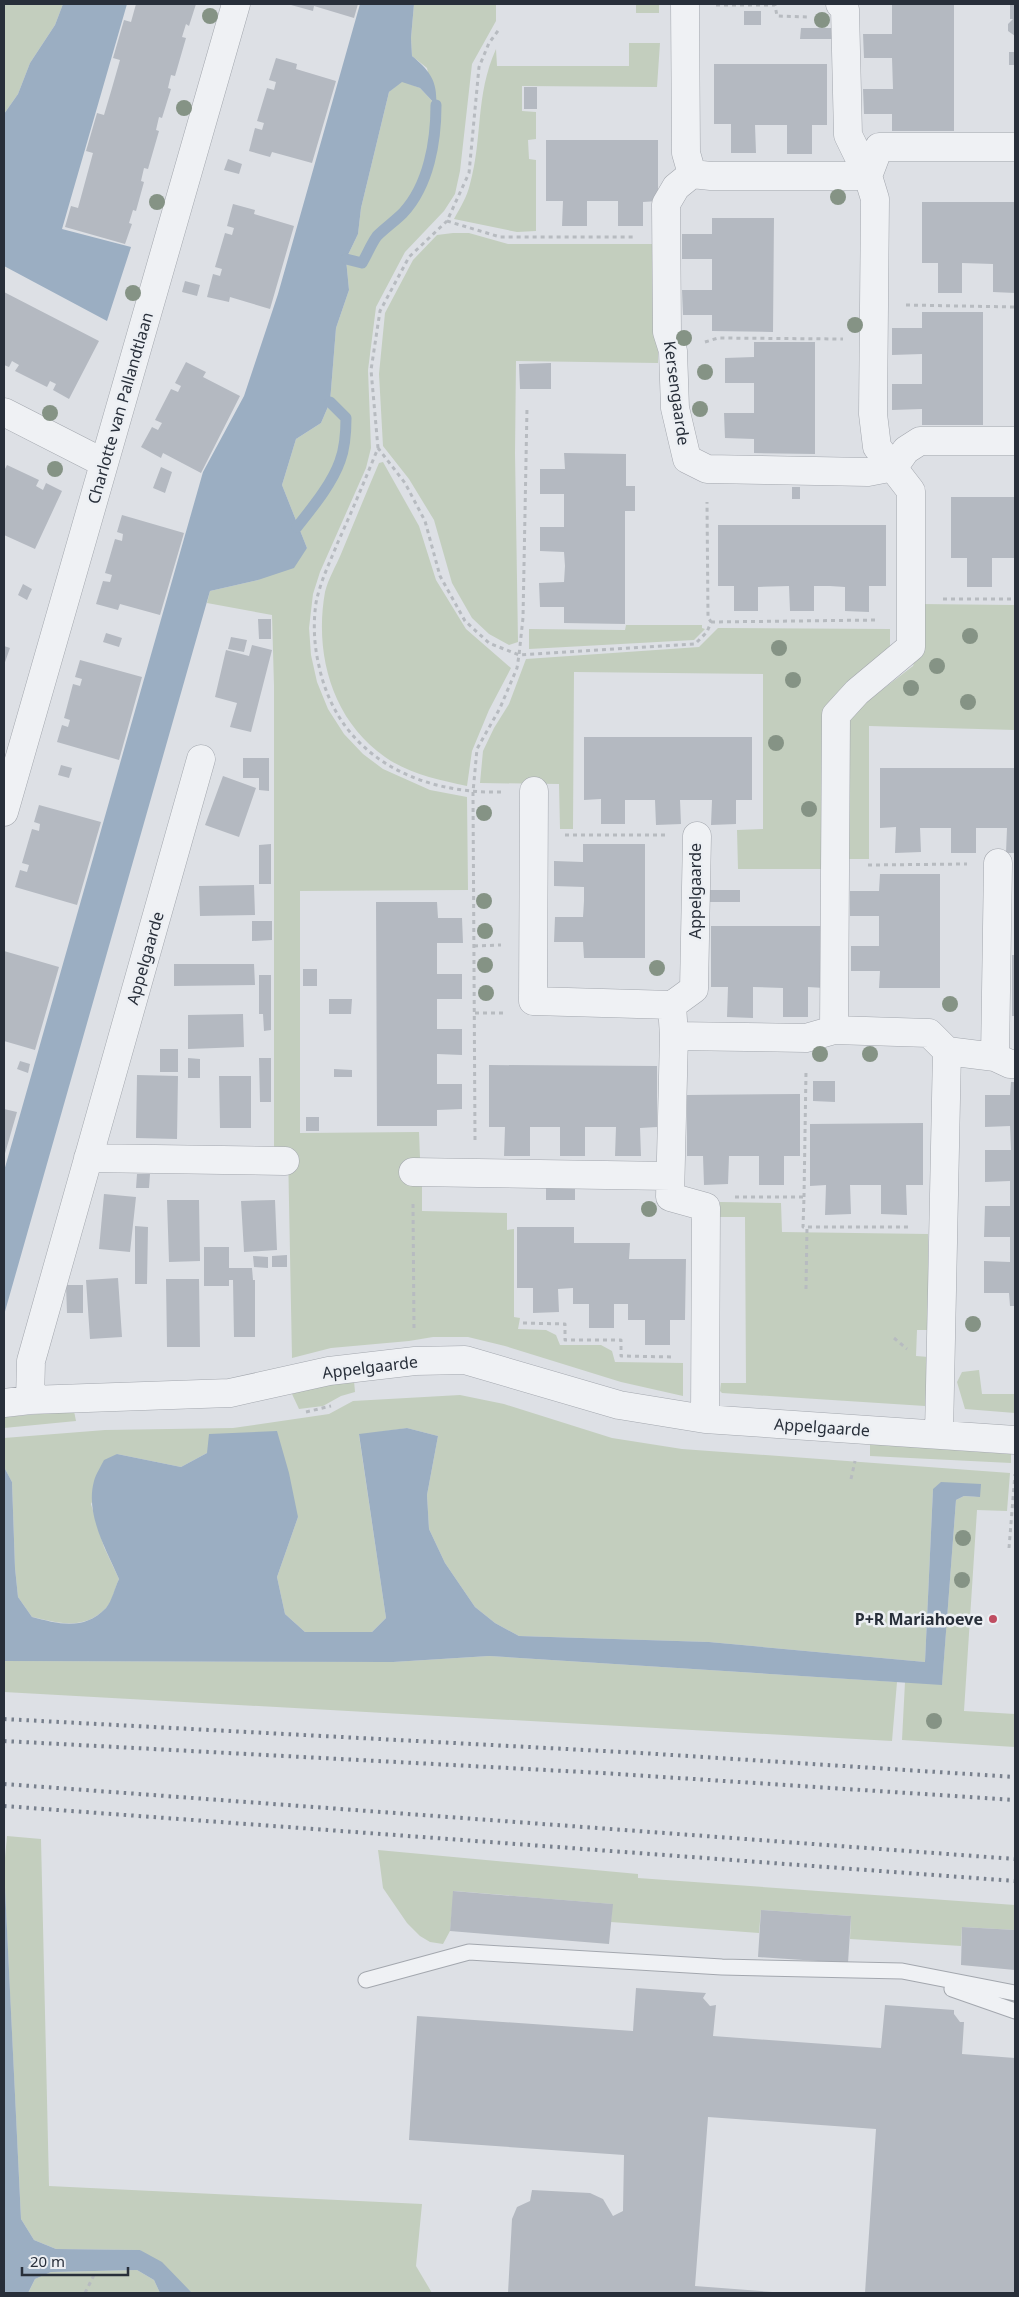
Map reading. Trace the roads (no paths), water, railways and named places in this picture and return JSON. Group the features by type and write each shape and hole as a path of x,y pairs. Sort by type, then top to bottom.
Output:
{"street":[{"name":"Charlotte van Pallandtlaan","path":"4,812 10,764 104,463 236,4"},
{"path":"685,4 686,153 692,174 711,176 868,176"},
{"path":"834,1030 836,715 857,692 911,647 911,490 877,447 873,414 875,198 868,176 848,134 842,6"},
{"path":"868,176 879,148 1015,147"},
{"name":"Kersengaarde","path":"692,174 676,186 666,204 668,332 672,351 675,408 687,458 707,468 868,472 894,467"},
{"path":"4,412 104,463"},
{"path":"894,467 906,450 920,441 1015,441"},
{"name":"Appelgaarde","path":"201,759 31,1361 17,1401 230,1393 329,1371 415,1361 465,1360 619,1405 704,1419 1015,1440"},
{"path":"534,791 533,1001 672,1005 674,1036 670,1197 706,1207 704,1419"},
{"name":"Appelgaarde","path":"672,1005 694,990 697,836"},
{"path":"674,1036 806,1038 834,1030 929,1033 947,1051 1005,1060 998,863"},
{"path":"939,1434 947,1051"},
{"path":"88,1158 285,1161"},
{"path":"412,1172 670,1176"}],"lane":[{"path":"366,1980 469,1952 722,1967 902,1971 1015,1993"},
{"path":"902,1971 1015,2011"}],"water":[{"path":"63,4 127,4 62,229 131,247 107,321 4,266 4,114 18,94 30,63 55,25"},
{"path":"360,4 414,4 411,38 412,56 428,71 434,83 436,105 420,88 402,82 389,92 361,208 358,234 346,259 349,290 336,328 330,402 321,423 296,439 282,485 307,548 294,568 258,580 210,591 4,1315 4,1171 203,472 244,396 278,294"},
{"path":"407,1428 438,1436 427,1495 429,1529 445,1563 475,1607 495,1623 519,1636 709,1642 925,1662 933,1489 941,1482 981,1484 980,1497 964,1496 956,1500 942,1685 489,1656 393,1662 4,1661 4,1467 12,1482 18,1597 32,1617 52,1622 80,1623 98,1615 106,1608 119,1579 98,1531 92,1506 94,1481 104,1460 117,1454 181,1467 207,1453 209,1434 277,1431 289,1473 298,1517 277,1577 285,1614 305,1632 372,1632 386,1618 359,1434"},
{"path":"4,1867 21,2219 34,2240 56,2249 140,2250 162,2262 192,2293 160,2293 154,2280 137,2270 51,2272 35,2279 28,2293 4,2293"}],"waterway":[{"path":"346,259 362,263 377,236 403,213 412,202 425,176 429,162 436,119 436,105"},
{"path":"297,527 327,487 342,456 346,418 330,402"}],"railway":[{"path":"4,1719 641,1753 1015,1777"},
{"path":"4,1741 602,1773 1015,1800"},
{"path":"4,1784 1015,1859"},
{"path":"4,1806 1015,1881"}],"place":[{"name":"P+R Mariahoeve","path":"993,1619"}]}
